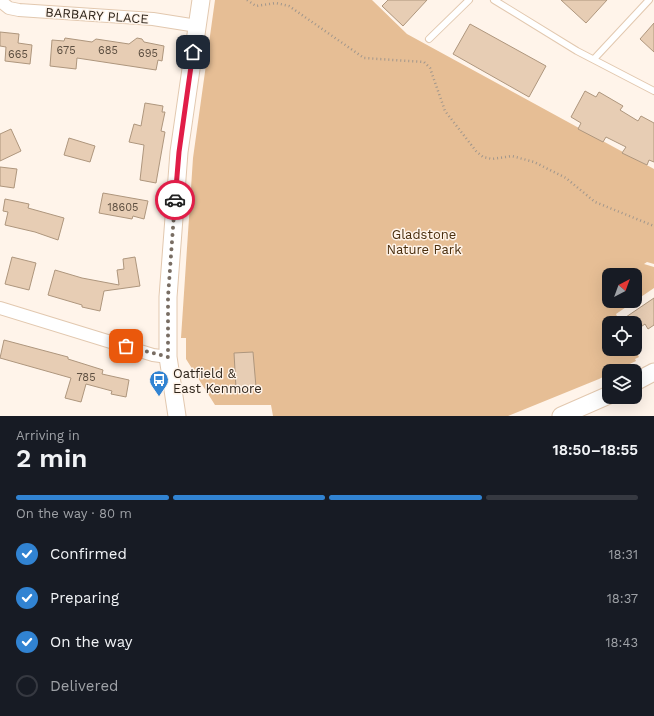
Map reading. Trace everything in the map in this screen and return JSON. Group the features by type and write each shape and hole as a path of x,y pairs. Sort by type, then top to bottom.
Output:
{"main road":[{"path":"177,416 168,357 168,297 179,152 201,0"},
{"path":"642,378 654,372"},
{"path":"562,416 602,398"}],"street":[{"name":"BARBARY PLACE","path":"0,1 9,8 19,10 153,19 197,26"},
{"path":"0,308 153,355 168,357"}],"lane":[{"path":"429,39 469,0"},
{"path":"494,0 578,51 594,58 654,91"},
{"path":"594,58 648,0"}],"path":[{"path":"248,0 256,6 276,3 289,6 364,58 424,62 430,68 448,117 476,151 483,157 492,159 512,156 534,162 566,178 595,202 654,226"}],"green space":[{"name":"Gladstone Nature Park","path":"215,0 372,0 407,34 654,169 654,264 647,262 644,264 654,267 654,288 642,296 642,268 602,268 602,308 625,308 616,314 617,316 602,316 602,356 639,357 635,359 636,361 630,364 602,364 602,378 508,416 273,416 271,405 215,405 186,359 186,338 181,338 193,158"}],"building":[{"path":"388,0 427,0 403,26 382,6"},
{"path":"561,0 607,0 586,23"},
{"path":"654,23 654,52 640,39"},
{"path":"470,24 546,66 529,97 453,54"},
{"path":"0,32 19,34 18,43 32,45 30,64 5,61 6,47 0,46"},
{"path":"65,38 92,42 96,39 129,44 137,38 142,39 144,42 164,46 162,61 158,60 156,70 77,58 76,69 50,66 52,40 64,41"},
{"path":"585,91 596,97 599,92 623,106 620,110 638,121 641,116 654,123 654,162 649,160 647,165 622,153 626,147 606,137 603,142 578,129 581,123 571,117"},
{"path":"145,103 163,106 162,112 165,112 161,131 165,132 156,183 140,180 144,145 129,142 134,124 141,126"},
{"path":"11,129 21,151 0,161 0,134"},
{"path":"69,138 95,146 90,162 64,155"},
{"path":"0,167 17,169 14,188 0,186"},
{"path":"103,193 148,201 144,219 133,216 132,219 99,213"},
{"path":"5,199 29,204 28,208 64,218 58,240 35,232 5,225 8,212 3,211"},
{"path":"12,257 36,263 29,290 5,284"},
{"path":"135,257 140,286 104,291 100,311 82,307 82,305 48,295 55,270 82,278 119,285 117,270 124,269 123,259"},
{"path":"654,298 654,325 648,329 645,324 642,326 642,316 627,316 639,308 642,308 642,306"},
{"path":"4,340 68,357 68,359 103,370 102,374 129,380 126,397 111,394 112,391 86,384 81,402 65,398 71,378 0,358"},
{"path":"253,352 256,387 236,388 234,353"}],"way so far":[{"path":"126,346 153,355 168,357 167,319 175,200"}],"place":[{"name":"Oatfield & East Kenmore","path":"159,397"}],"route":[{"path":"175,200 179,152 193,52"}]}
